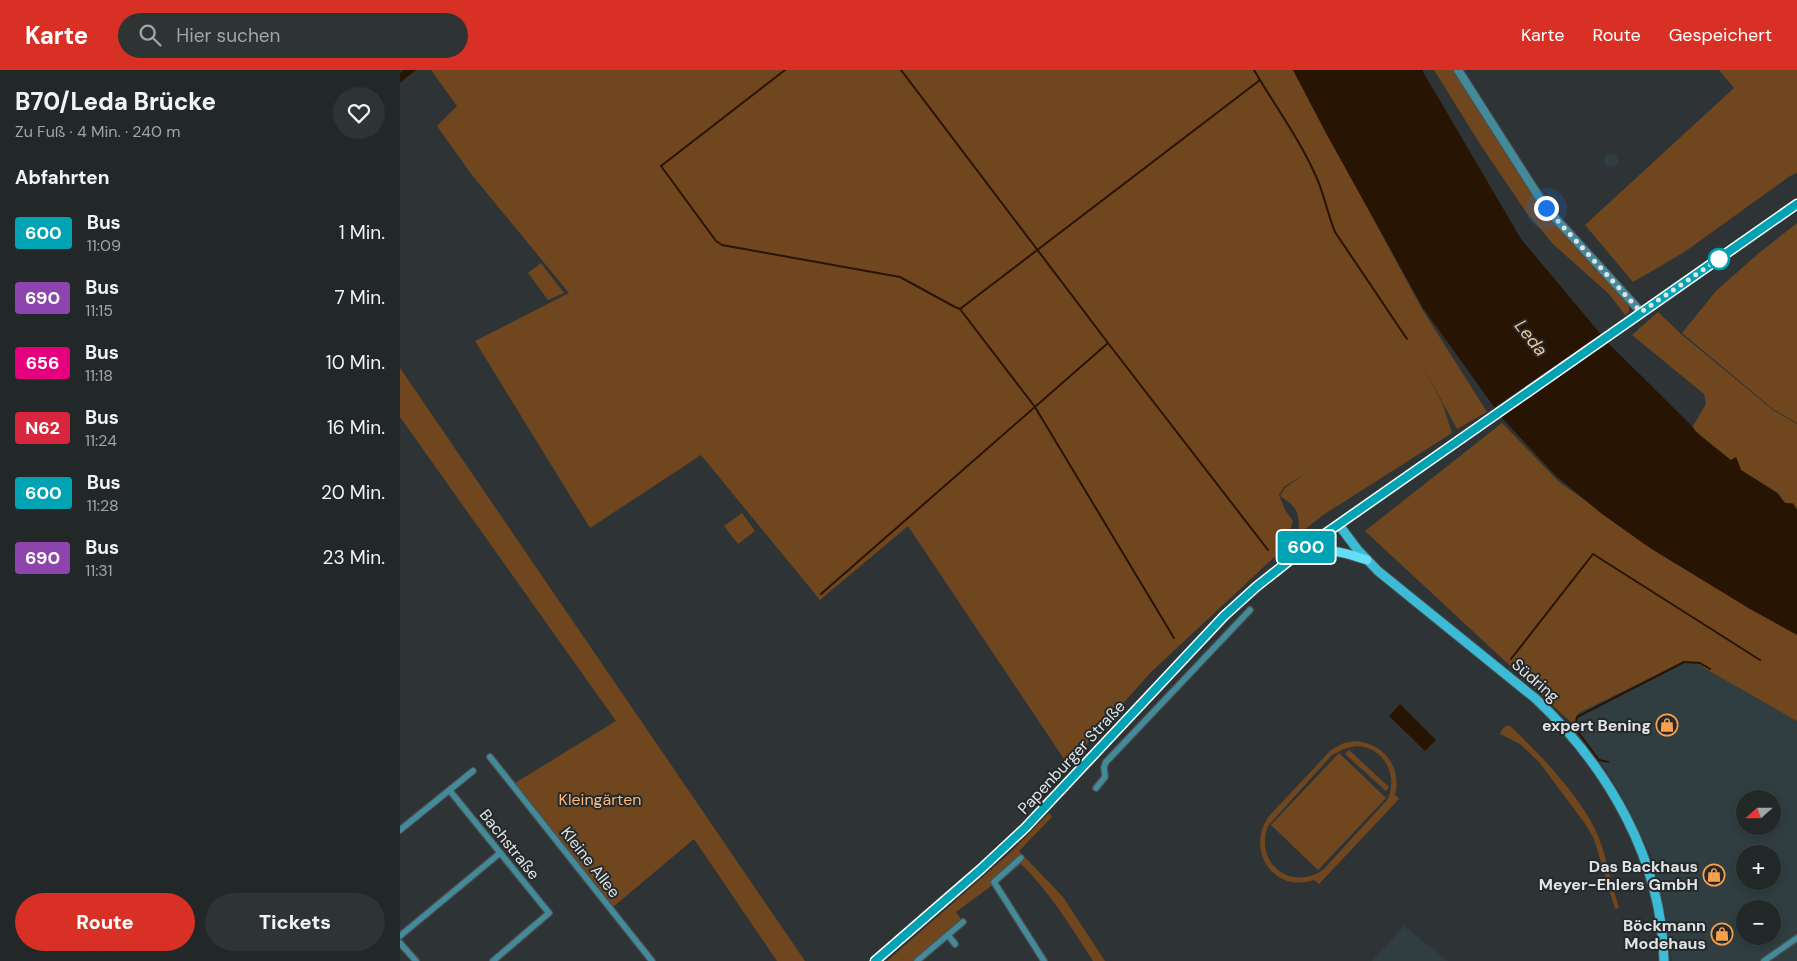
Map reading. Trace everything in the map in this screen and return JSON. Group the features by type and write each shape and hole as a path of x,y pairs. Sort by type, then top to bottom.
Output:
{"main road":[{"name":"Papenburger Straße","path":"875,961 1025,828 1224,616 1256,587 1287,562 1481,424 1797,204"},
{"name":"Südring","path":"1339,525 1367,560 1394,585 1536,699 1554,716 1591,759 1619,804 1641,852 1656,902 1664,961"},
{"path":"1287,562 1318,551 1328,550 1367,560"}],"street":[{"path":"1458,70 1546,208 1641,312"},
{"path":"1096,788 1105,777 1104,767 1106,762 1250,610"},
{"name":"Kleine Allee","path":"490,757 652,961"},
{"path":"400,830 473,771"},
{"name":"Bachstraße","path":"450,791 549,913 493,961"},
{"path":"400,936 500,853"},
{"path":"1022,858 994,882 1044,961"},
{"path":"917,961 963,922"},
{"path":"948,935 955,944"},
{"path":"1764,961 1797,938"},
{"path":"400,943 416,961"}],"shaded area":[{"path":"1611,154 1616,156 1618,161 1616,166 1611,168 1606,166 1604,161 1606,156"},
{"path":"1684,662 1703,665 1704,668 1797,721 1797,961 1672,961 1663,904 1651,855 1612,779 1575,726 1577,713"},
{"path":"1404,926 1448,961 1372,961"}],"green space":[{"path":"431,70 1293,70 1422,309 1487,412 1457,429 1422,365 1443,405 1452,433 1323,515 1299,534 1299,521 1294,507 1280,496 1285,488 1309,471 1284,487 1279,495 1285,510 1293,521 1284,548 1151,672 1068,765 908,526 820,600 701,455 590,528 475,341 569,293 472,175 437,126 457,106"},
{"path":"1434,70 1455,70 1517,170 1549,216 1629,306 1629,312 1625,315 1609,294 1553,244 1526,212 1480,144"},
{"path":"1719,70 1797,70 1797,173 1790,176 1683,253 1633,282 1585,225 1734,88"},
{"path":"1797,223 1797,423 1773,409 1682,333 1716,291"},
{"path":"541,263 564,293 548,300 528,273"},
{"path":"1658,312 1681,334 1773,410 1797,424 1797,509 1793,503 1785,503 1778,493 1741,470 1736,457 1731,460 1694,430 1693,426 1706,404 1704,394 1632,335"},
{"name":"Kleingärten","path":"400,368 805,961 777,961 694,839 613,907 515,783 616,721 400,417"},
{"path":"1502,423 1559,482 1635,535 1797,632 1797,721 1704,668 1703,665 1684,662 1578,713 1575,726 1365,531"},
{"path":"742,513 755,531 738,544 724,526"},
{"path":"1509,725 1560,778 1583,808 1602,846 1619,908 1615,909 1594,839 1586,825 1539,762 1520,744 1500,734 1503,728"},
{"path":"1355,741 1374,746 1389,758 1396,775 1395,795 1399,799 1319,884 1314,880 1299,883 1286,881 1275,875 1267,866 1260,842 1262,829 1269,816 1331,750 1344,743","holes":["1356,746 1374,751 1381,757 1390,772 1391,790 1388,799 1323,870 1311,876 1299,877 1287,875 1278,870 1271,862 1266,851 1265,839 1268,826 1332,755"]},
{"path":"1349,750 1389,787 1386,791 1345,754"},
{"path":"1339,753 1386,798 1318,870 1271,825"},
{"path":"1049,813 1052,817 1019,851 1063,897 1105,961 1093,961 1051,898 1021,864 956,912 963,922 917,961 887,961 1009,854"}],"water":[{"path":"404,70 416,70 400,83 400,73"},
{"name":"Leda","path":"1293,70 1422,70 1521,239 1609,344 1703,437 1731,460 1736,457 1741,470 1777,493 1785,503 1793,504 1797,510 1797,635 1750,609 1650,548 1602,514 1556,476 1502,418 1423,308"},
{"path":"1400,704 1436,740 1425,751 1389,716"}],"pier":[{"path":"1602,333 1609,341 1499,419 1492,409"}],"waterway":[{"path":"785,70 661,166 716,241 722,245 900,277 960,309 1035,407 1174,638"},
{"path":"821,594 1108,343 901,70"},
{"path":"1254,70 1260,80"},
{"path":"960,309 1260,80 1312,168 1335,232 1407,339"},
{"path":"1108,343 1268,550"},
{"path":"1511,659 1593,554 1760,660"},
{"path":"1608,762 1599,760 1575,728 1577,717 1684,662 1700,663 1710,669"}],"bus line":[{"name":"600","path":"875,961 1025,828 1224,616 1256,587 1309,545 1402,479 1797,204"}],"place":[{"name":"expert Bening","path":"1667,725"},
{"name":"Das Backhaus Meyer-Ehlers GmbH","path":"1714,875"},
{"name":"Böckmann Modehaus","path":"1722,934"}],"route":[{"path":"1546,208 1641,312 1719,259"}]}
